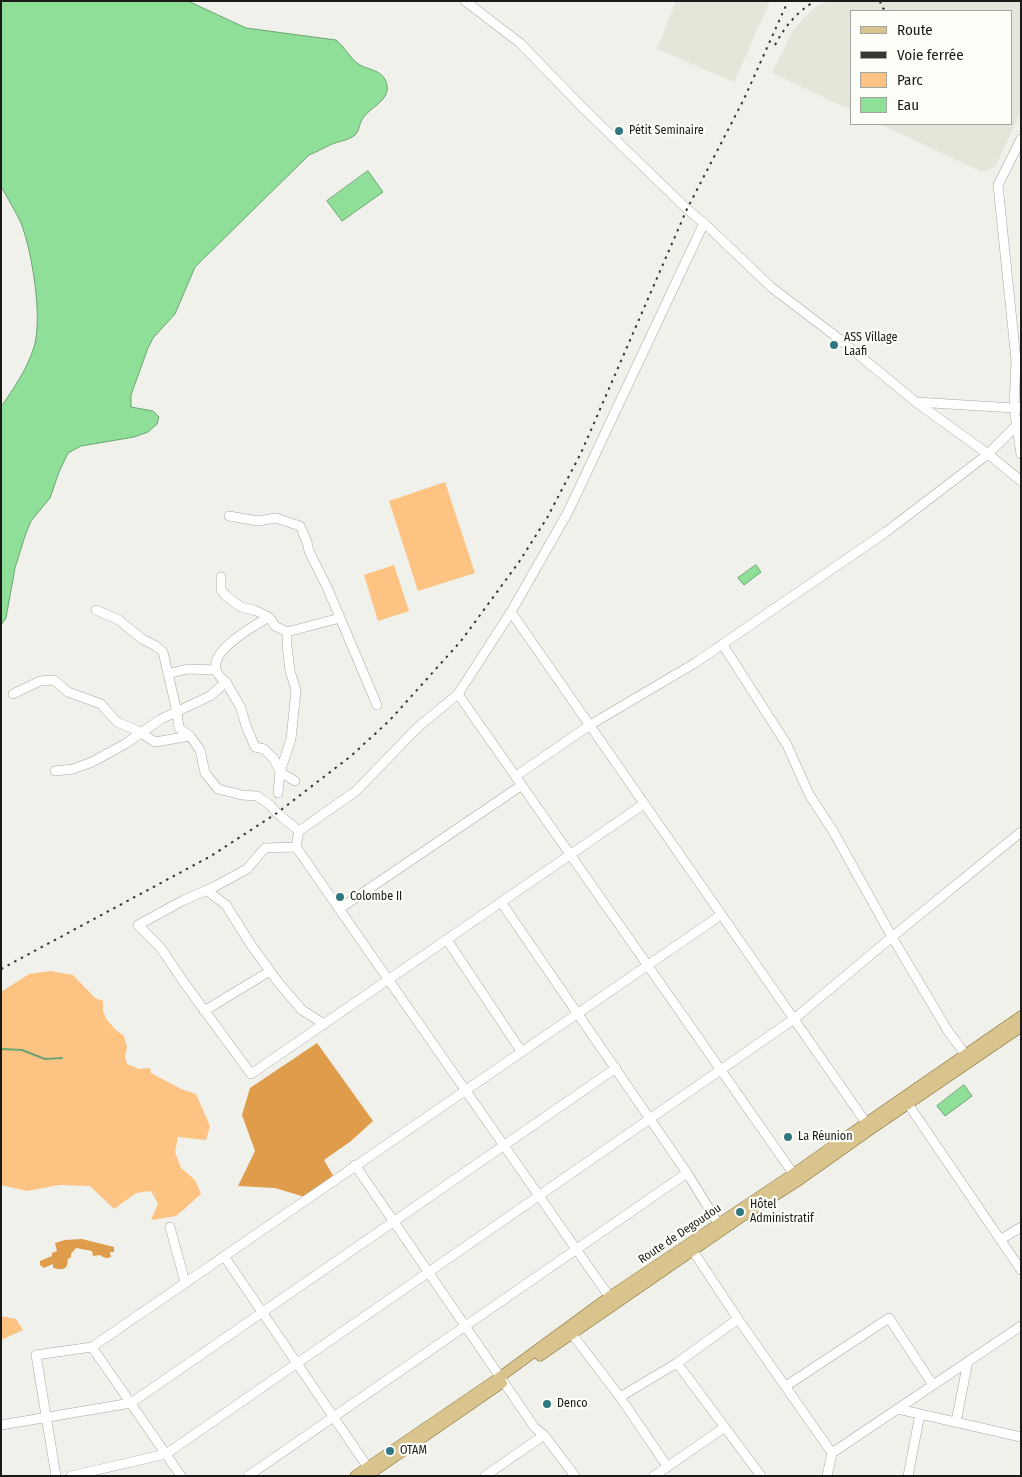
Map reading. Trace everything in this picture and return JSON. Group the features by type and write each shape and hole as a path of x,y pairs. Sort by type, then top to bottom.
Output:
{"main road":[{"name":"Route de Degoudou","path":"355,1476 370,1473 569,1330 796,1178 964,1054 1021,1016"},
{"name":"Route de Degoudou","path":"868,1126 908,1104 1021,1027"}],"street":[{"path":"465,1 520,43 584,109 771,287 838,338 916,402 988,454 1021,481"},
{"path":"1021,138 998,186 1016,360 1017,426 1021,454"},
{"path":"612,1301 296,847 299,831 356,791 417,728 458,694 511,612 568,512 704,223"},
{"path":"916,402 1017,408"},
{"path":"516,776 590,725 723,645 886,532 988,454 1017,426"},
{"path":"229,516 258,520 276,518 300,526 309,551 377,705"},
{"path":"221,577 220,590 226,596 240,607 254,610 269,617 275,626 287,632 340,618"},
{"path":"96,610 119,620 163,652 178,712 179,728 190,736 200,750 205,773 218,789 242,795 257,796 299,831"},
{"path":"511,612 868,1126"},
{"path":"269,617 242,633 230,643 217,659 216,670 222,680 226,682 240,708 256,747 264,749 274,758 280,772 295,781"},
{"path":"278,793 280,772 291,739 296,690 289,663 287,632"},
{"path":"723,645 787,745 809,794 833,831 948,1031 964,1054"},
{"path":"168,674 187,669 216,670"},
{"path":"13,694 40,681 54,680 68,692 102,704 116,722 142,733 155,742 190,736"},
{"path":"55,771 73,769 92,762 125,744 161,719 210,696 226,682"},
{"path":"458,694 796,1178"},
{"path":"339,909 522,785"},
{"path":"296,847 265,848 247,869 138,925 160,947 204,1011 251,1074 644,804"},
{"path":"71,1476 166,1454 794,1019 892,936 1021,832"},
{"path":"206,890 226,905 270,971 302,1010 324,1024"},
{"path":"501,902 616,1068 721,1227"},
{"path":"56,1476 36,1355 92,1346 722,915"},
{"path":"447,940 521,1052"},
{"path":"204,1011 270,971"},
{"path":"1,1425 130,1403 616,1068"},
{"path":"908,1104 1021,1270"},
{"path":"355,1165 535,1428 544,1435 575,1476"},
{"path":"248,1476 687,1173"},
{"path":"170,1227 185,1282"},
{"path":"1000,1240 1021,1227"},
{"path":"691,1247 738,1319 832,1453 828,1476"},
{"path":"224,1256 334,1416 370,1473"},
{"path":"786,1386 889,1318 933,1385"},
{"path":"620,1397 677,1363 738,1319"},
{"path":"832,1453 1021,1326"},
{"path":"569,1330 620,1397 667,1466"},
{"path":"92,1346 181,1476"},
{"path":"956,1422 968,1361"},
{"path":"677,1363 761,1476"},
{"path":"898,1408 1021,1437"},
{"path":"908,1476 920,1414"},
{"path":"654,1476 725,1426"},
{"path":"485,1476 544,1435"}],"shaded area":[{"path":"676,1 770,1 734,82 657,49"},
{"path":"828,1 1021,1 1021,112 995,167 982,172 882,125 1012,125 1012,10 850,10 850,110 772,73 792,32 817,6"},
{"path":"317,1043 373,1121 351,1141 324,1160 335,1179 308,1198 275,1188 238,1186 255,1151 242,1115 250,1088"},
{"path":"82,1239 114,1247 114,1252 110,1252 111,1257 107,1258 100,1255 93,1256 92,1251 76,1248 68,1259 65,1268 53,1268 53,1264 44,1268 40,1265 40,1261 52,1256 52,1253 57,1251 55,1243 65,1240"}],"green space":[{"path":"445,482 475,573 418,591 389,501"},
{"path":"394,565 409,611 378,621 364,575"},
{"path":"50,971 73,975 95,998 103,1001 103,1011 107,1020 124,1036 127,1047 125,1056 127,1064 139,1069 150,1068 151,1073 181,1089 196,1094 210,1126 206,1140 178,1137 175,1152 181,1168 195,1180 201,1194 176,1216 151,1220 158,1204 151,1191 136,1193 114,1209 90,1186 59,1185 27,1191 1,1185 1,992 29,974"},
{"path":"1,1316 16,1319 23,1330 1,1340"}],"water":[{"path":"1,1 188,1 246,28 336,40 360,65 380,73 385,80 387,90 383,99 363,118 355,135 309,155 195,267 175,314 153,338 148,348 131,395 131,407 153,411 159,417 157,424 148,432 134,437 81,446 68,453 50,498 31,521 25,536 15,568 6,618 1,625 1,407 20,378 34,347 37,302 25,235 19,218 1,186"},
{"path":"368,171 383,192 342,221 327,201"},
{"path":"756,565 761,572 744,585 738,578"},
{"path":"964,1085 972,1096 945,1116 937,1106"}],"waterway":[{"path":"1,1049 22,1050 45,1059 62,1058"}],"railway":[{"path":"1,969 211,856 277,813 351,756 390,720 461,641 519,562 547,518 581,453 687,209 744,99 788,1"},
{"path":"775,45 792,20 815,1"},
{"path":"880,1 882,8 887,10"}],"place":[{"name":"Pétit Seminaire","path":"619,131"},
{"name":"ASS Village Laafi","path":"834,345"},
{"name":"Colombe II","path":"340,897"},
{"name":"La Réunion","path":"788,1137"},
{"name":"Hôtel Administratif","path":"740,1212"},
{"name":"Denco","path":"547,1404"},
{"name":"OTAM","path":"390,1451"}]}
